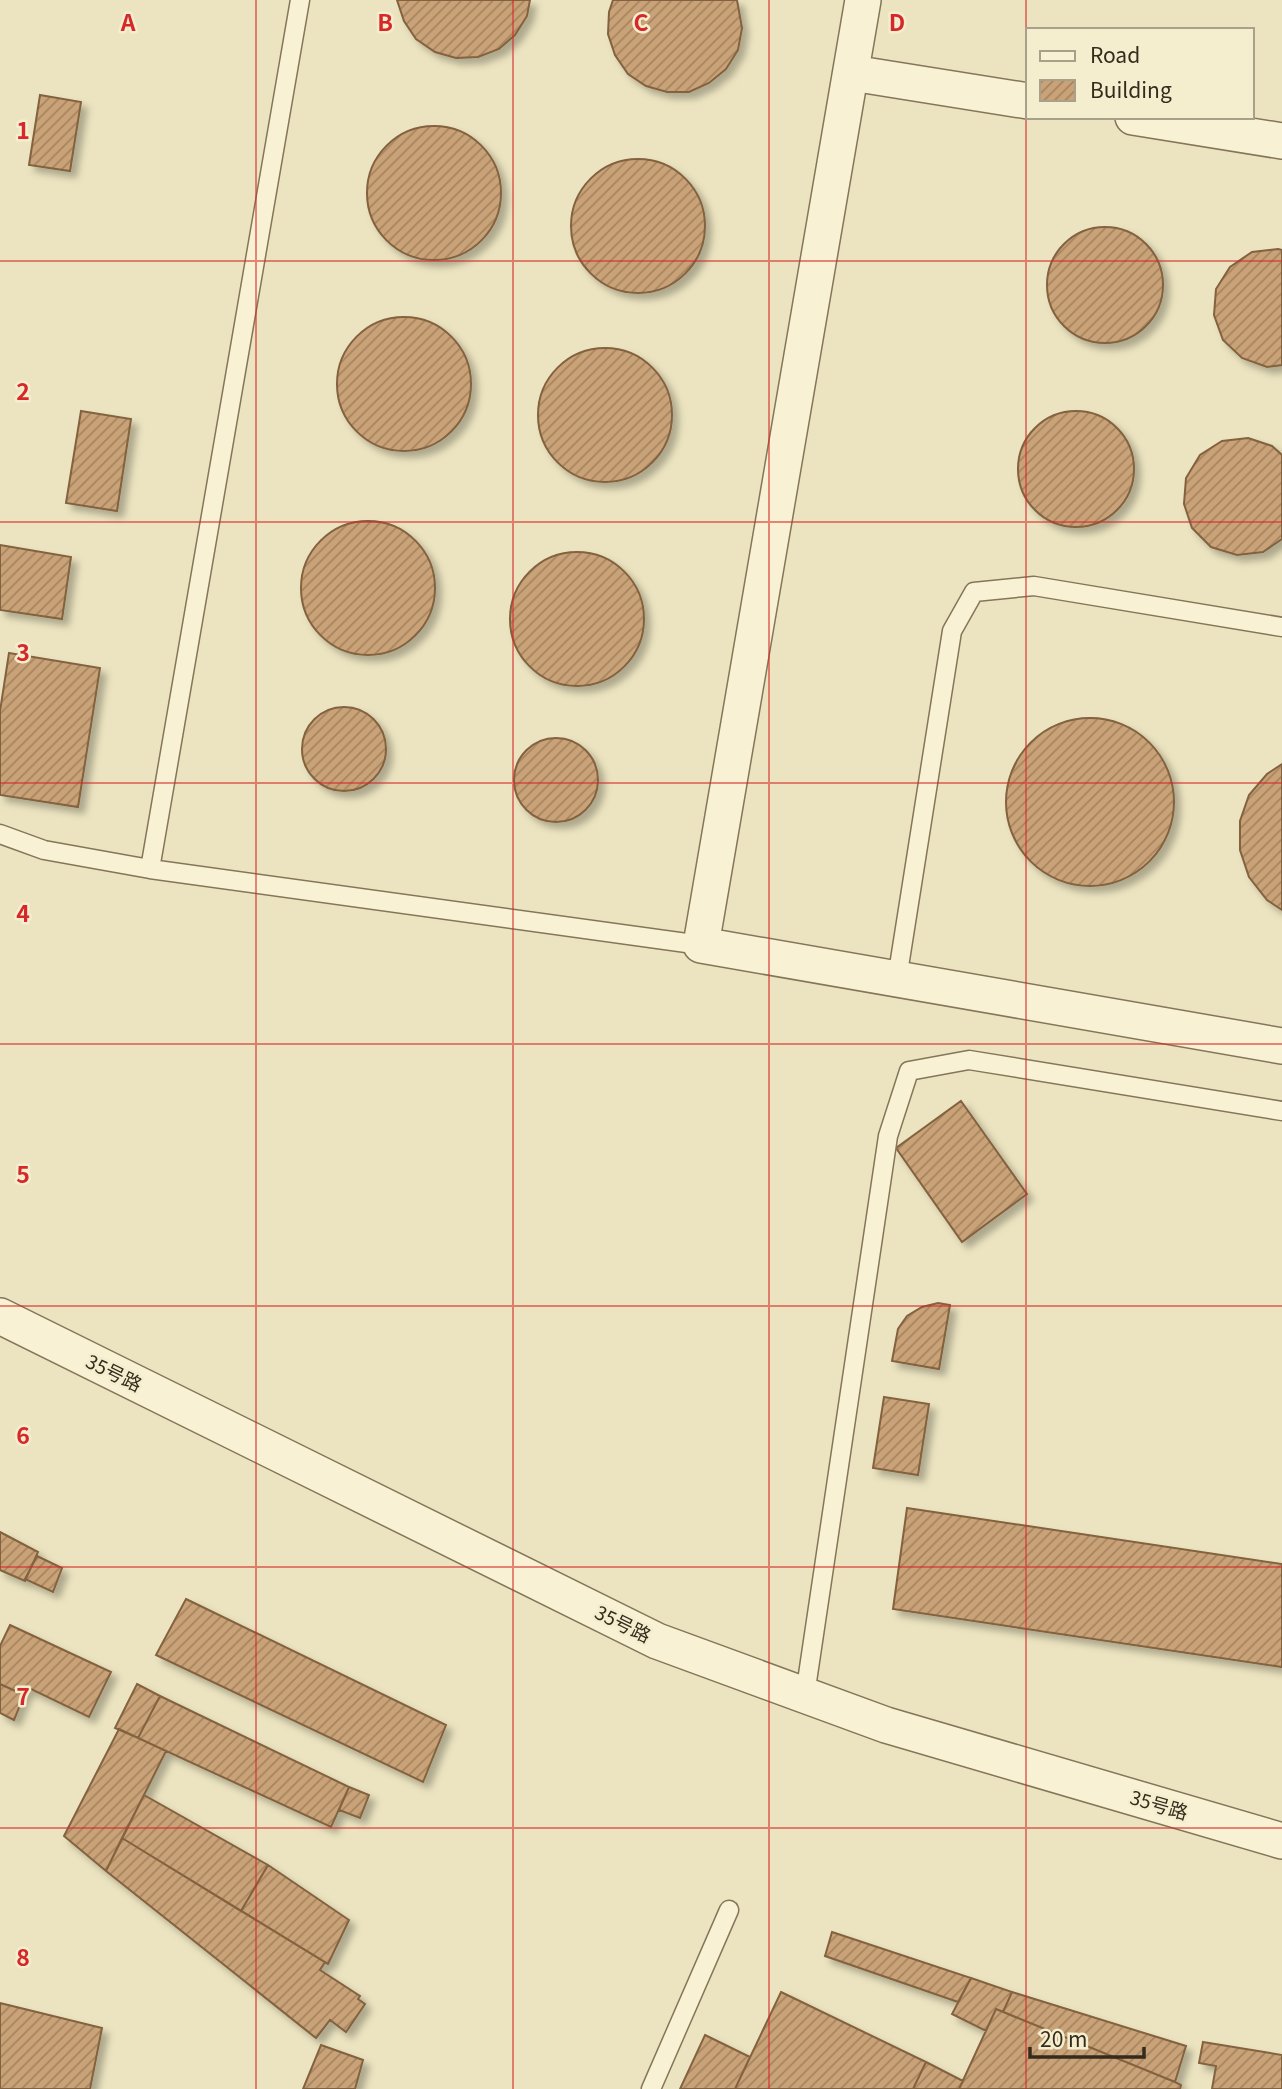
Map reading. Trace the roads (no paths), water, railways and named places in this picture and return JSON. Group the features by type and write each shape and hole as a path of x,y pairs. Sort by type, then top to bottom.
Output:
{"street":[{"path":"863,0 701,945 1282,1046"},
{"path":"852,74 1026,101"},
{"path":"1145,119 1282,141"},
{"name":"35号路","path":"0,1316 657,1641 886,1725 1282,1841"}],"lane":[{"path":"150,869 300,0"},
{"path":"897,979 952,631 974,592 1034,586 1282,627"},
{"path":"0,834 44,850 150,869 701,945"},
{"path":"805,1695 888,1136 909,1071 969,1060 1282,1111"},
{"path":"651,2089 729,1910"}]}
